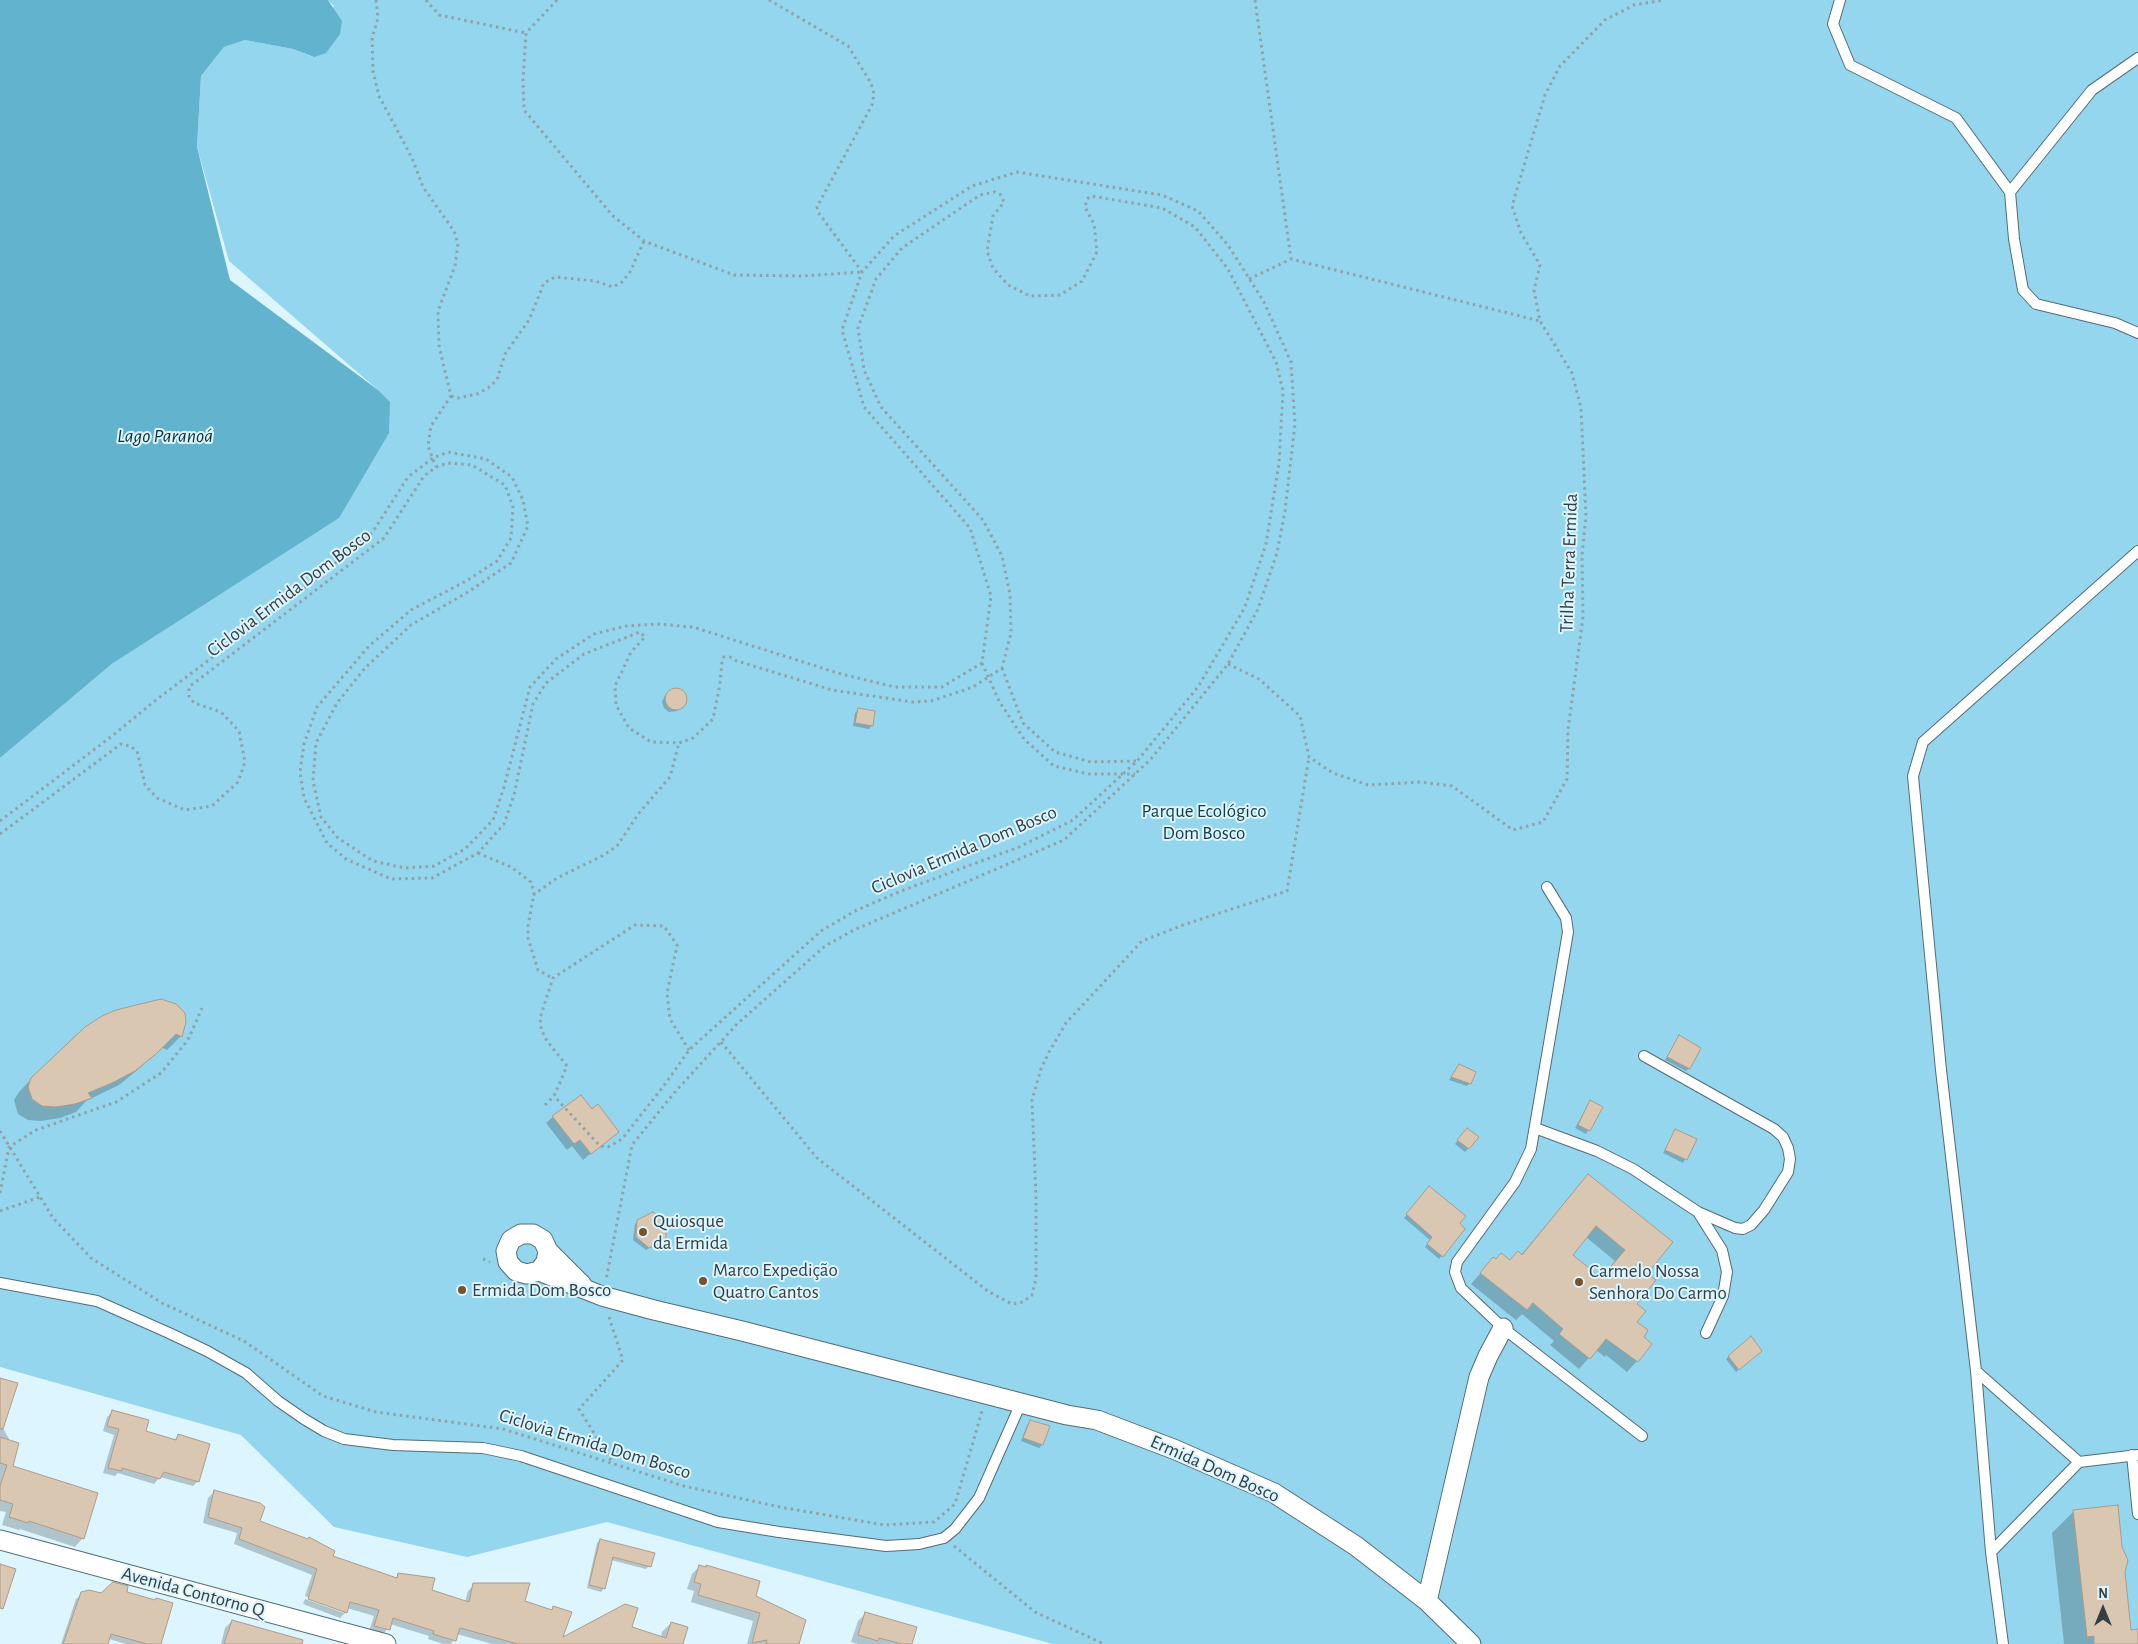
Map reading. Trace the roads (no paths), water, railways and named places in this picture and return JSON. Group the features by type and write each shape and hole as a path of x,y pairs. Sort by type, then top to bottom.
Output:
{"street":[{"path":"548,1251 546,1262 539,1271 527,1274 516,1271 508,1262 506,1251 511,1240 521,1234 533,1234 543,1240 548,1251 595,1293"},
{"name":"Ermida Dom Bosco","path":"539,1271 595,1293 1021,1403 1097,1420 1176,1450 1274,1493 1356,1546 1427,1601 1471,1644"},
{"path":"1427,1601 1479,1378 1503,1328"},
{"name":"Avenida Contorno Q","path":"0,1540 386,1644"}],"lane":[{"path":"1840,0 1833,24 1850,65 1956,118 2010,192 2014,239 2023,290 2036,304 2115,324 2138,333"},
{"path":"2010,192 2092,90 2138,58"},
{"path":"2002,1644 1991,1552 1976,1371 1940,1070 1913,776 1923,742 2138,551"},
{"path":"1547,888 1566,918 1568,932 1531,1149 1515,1182 1457,1262 1455,1272 1461,1288 1503,1328 1642,1436"},
{"path":"1535,1128 1597,1152 1633,1169 1698,1212 1735,1228 1751,1225 1764,1210 1788,1172 1790,1159 1783,1137 1774,1129 1644,1056"},
{"path":"1698,1212 1722,1250 1727,1272 1723,1296 1706,1333"},
{"path":"0,1283 96,1301 169,1333 207,1351 246,1373 278,1401 304,1419 324,1431 344,1439 393,1445 483,1448 521,1456 718,1522 886,1546 919,1544 944,1538 955,1529 979,1498 1021,1403"},
{"path":"1976,1371 2078,1462"},
{"path":"1991,1552 2078,1462 2135,1455 2138,1514"}],"water":[{"name":"Lago Paranoá","path":"0,0 328,0 342,21 340,34 326,53 314,57 293,49 245,40 224,47 201,76 197,147 230,280 378,390 390,402 389,433 339,518 113,663 0,758"}],"place":[{"name":"Quiosque da Ermida","path":"643,1232"},
{"name":"Marco Expedição Quatro Cantos","path":"703,1281"},
{"name":"Carmelo Nossa Senhora Do Carmo","path":"1579,1282"},
{"name":"Ermida Dom Bosco","path":"462,1290"}],"park label":[{"name":"Parque Ecológico Dom Bosco","path":"1204,822"}]}
